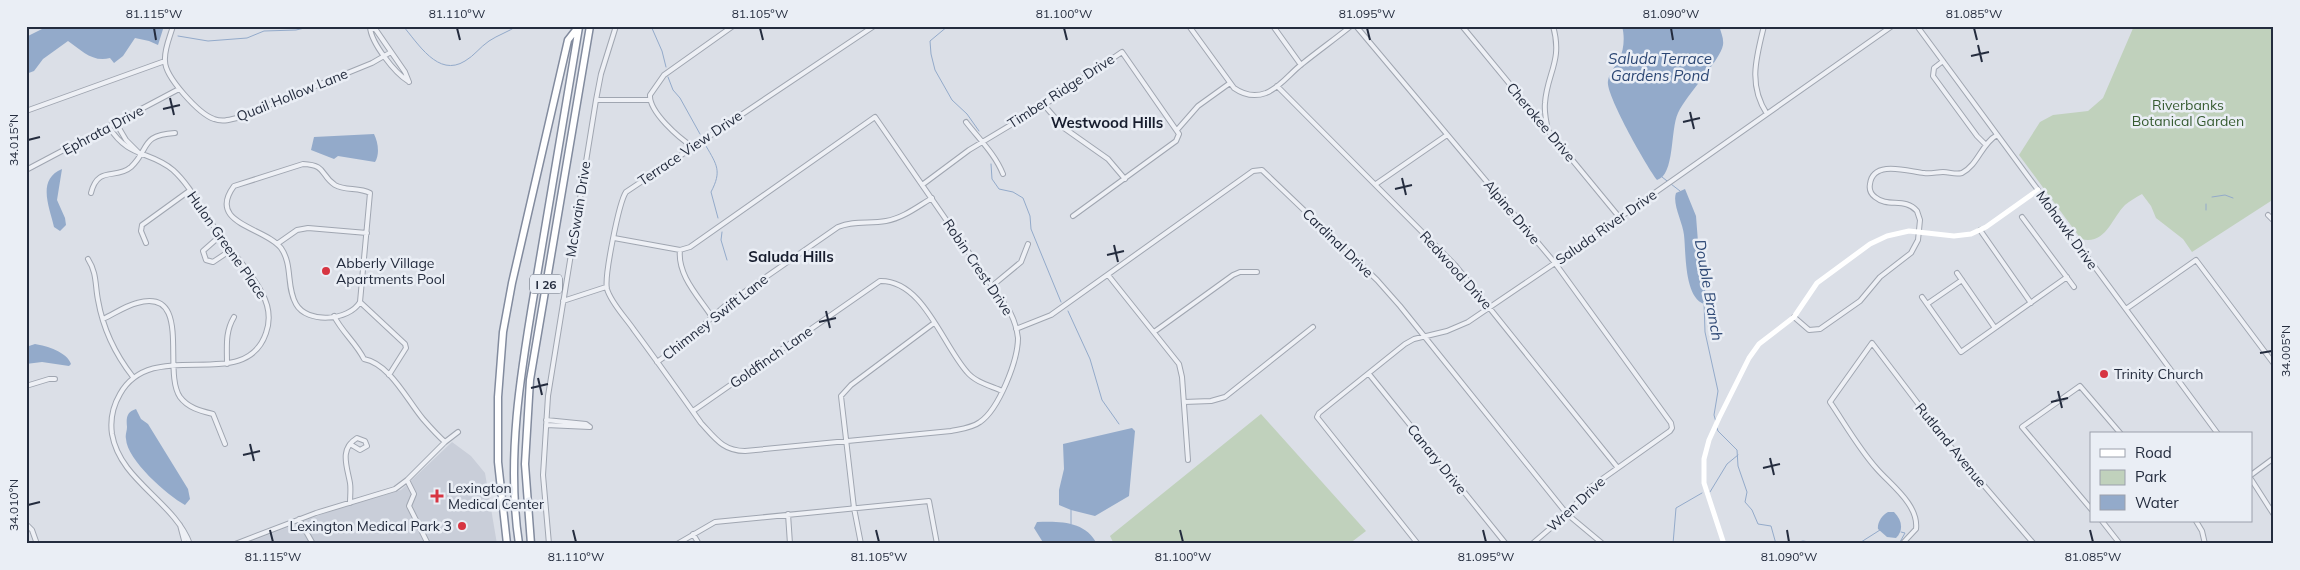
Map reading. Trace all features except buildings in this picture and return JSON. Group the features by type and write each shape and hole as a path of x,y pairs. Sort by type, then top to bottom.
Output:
{"highway":[{"path":"507,544 498,462 498,397 503,332 512,283 568,40 579,26"},
{"name":"I 26","path":"519,544 515,517 514,471 520,374 579,26"},
{"name":"I 26","path":"532,544 525,464 530,380 590,26"}],"street":[{"path":"26,110 165,61 173,26"},
{"name":"McSwain Drive","path":"549,544 542,475 548,396 596,100 601,74 616,26"},
{"path":"650,100 654,87 664,75 733,26"},
{"name":"Terrace View Drive","path":"606,287 620,204 626,192 874,26"},
{"path":"1189,26 1230,83 1239,92 1251,95 1265,93 1277,86 1351,26"},
{"path":"1273,26 1301,65"},
{"name":"Alpine Drive","path":"1356,26 1555,263 1671,423 1672,428 1670,431"},
{"name":"Cherokee Drive","path":"1462,26 1620,218"},
{"path":"1548,132 1545,102 1555,62 1556,42 1553,26"},
{"path":"1764,26 1755,62 1754,77 1758,96 1767,114"},
{"name":"Saluda River Drive","path":"1418,544 1317,416 1404,344 1424,336 1458,327 1620,218 1892,26"},
{"name":"Mohawk Drive","path":"1917,26 2217,432"},
{"path":"370,27 376,30 391,52 405,72 409,82 400,76 370,35 370,27"},
{"name":"Quail Hollow Lane","path":"165,61 168,72 180,89 206,116 217,120 228,120 361,68 391,52"},
{"name":"Timber Ridge Drive","path":"922,185 981,143 1044,105 1122,52 1177,130"},
{"path":"1942,61 1934,68 1934,78 1986,145"},
{"path":"1072,216 1176,141 1179,134 1177,130 1198,106 1230,83"},
{"name":"Redwood Drive","path":"1277,86 1455,266 1618,468"},
{"name":"Ephrata Drive","path":"26,170 180,89"},
{"path":"596,100 650,100"},
{"path":"650,100 672,131 692,147"},
{"path":"1044,105 1064,128 1101,154 1125,179"},
{"name":"Robin Crest Drive","path":"606,287 712,437 732,450 845,441 968,428 985,418 1002,391 1013,368 1016,354 1016,329 1010,312 875,118 690,248 680,250"},
{"path":"966,122 981,143 995,157 1003,174"},
{"name":"Hulon Greene Place","path":"116,123 126,140 140,154"},
{"name":"Hulon Greene Place","path":"109,126 120,142 140,154 159,161 172,170 262,291 268,307 269,320 265,338 243,360 227,364 173,365 151,368 133,377"},
{"path":"91,193 94,183 99,178 128,169 144,146 154,137 175,133"},
{"path":"1376,184 1447,134"},
{"path":"1794,317 1809,330 1822,328 1860,301 1880,277 1911,253 1918,242 1920,217 1912,206 1903,202 1884,202 1873,195 1870,184 1874,176 1883,170 1899,169 1923,173 1962,173 1969,168 1997,134"},
{"path":"303,164 316,165 322,169 334,185 370,193 360,302 350,311 334,316 312,316 301,311 292,296 285,257 277,244 270,238 249,229 234,219 227,203 229,193 234,186 303,164"},
{"name":"Cardinal Drive","path":"1016,329 1044,320 1253,171 1262,170 1377,280 1567,514 1603,544"},
{"path":"1724,544 1703,479 1704,454 1719,418 1756,348 1767,337 1794,317 1817,282 1844,261 1882,238 1903,232 1920,231 1954,236 1966,235 1980,230 2038,190"},
{"path":"146,242 142,225 189,191"},
{"name":"Chimney Swift Lane","path":"658,362 681,346 739,295 838,227 853,222 878,222 896,219 932,198"},
{"path":"2268,215 2274,221"},
{"path":"2022,217 2074,287"},
{"path":"277,244 297,230 308,228 367,233"},
{"path":"1980,230 2031,302"},
{"path":"220,236 203,251 206,260 212,262 231,250"},
{"path":"614,238 680,250 680,261 684,274 712,317"},
{"path":"992,286 1021,262 1028,244"},
{"path":"88,259 96,278 103,320 116,351 133,377 121,391 114,406 112,425 114,442 121,458 131,472 180,525 190,544"},
{"path":"2126,309 2196,260 2274,364"},
{"path":"1154,332 1233,275 1240,272 1257,272"},
{"path":"1957,273 1995,328"},
{"path":"1108,275 1179,364 1188,460"},
{"path":"1922,297 1961,352 2067,277"},
{"path":"1927,304 1962,280"},
{"name":"Goldfinch Lane","path":"693,411 880,281 894,282 908,289 923,307 967,372 985,384 1002,391"},
{"path":"563,301 606,287"},
{"path":"103,320 136,303 147,301 160,303 168,310 172,320 174,383 181,398 196,410 214,414 225,444"},
{"path":"360,302 405,344 406,348 389,375"},
{"path":"334,316 346,337 359,349 364,359 372,360 396,382 422,419 445,442"},
{"path":"227,364 226,337 234,317"},
{"path":"861,544 854,508 840,403 842,393 934,323"},
{"path":"1184,402 1210,401 1225,397 1313,327"},
{"name":"Rutland Avenue","path":"1902,544 1916,529 1914,515 1903,497 1877,469 1830,402 1872,343 1951,447 2034,544"},
{"name":"Canary Drive","path":"1369,374 1506,544"},
{"path":"26,386 55,379"},
{"path":"2090,508 2022,427 2080,386 2119,432"},
{"path":"546,420 586,424 590,427 546,425"},
{"name":"Wren Drive","path":"1532,544 1567,514 1591,487 1670,431"},
{"path":"235,544 299,519 395,490 458,432"},
{"path":"350,444 345,454 350,485 350,503"},
{"path":"2252,474 2274,458"},
{"path":"407,480 414,494 409,506 428,544"},
{"path":"2252,481 2274,514"},
{"path":"677,544 715,522 928,501 937,544"},
{"path":"788,514 790,544"},
{"path":"299,519 313,544"},
{"path":"2103,522 2120,544"},
{"path":"2197,522 2202,531 2205,544"},
{"path":"26,524 32,530 37,544"},
{"path":"180,525 185,544"},
{"path":"693,534 699,544"}],"shaded area":[{"name":"Lexington Medical Center","path":"452,442 471,456 485,473 497,544 244,544 325,513 401,490"}],"green space":[{"name":"Riverbanks Botanical Garden","path":"2134,26 2274,26 2274,199 2192,252 2183,239 2156,218 2151,206 2142,194 2125,205 2102,235 2089,240 2081,239 2019,155 2040,122 2053,115 2088,111 2103,98"},
{"path":"1261,414 1366,531 1349,544 1114,544 1110,536"}],"water":[{"path":"48,26 164,26 158,45 135,38 123,56 114,63 110,58 98,59 88,55 68,41 43,59 34,71 26,74 26,37"},
{"name":"Saluda Terrace Gardens Pond","path":"1622,26 1719,26 1723,38 1721,52 1678,113 1667,170 1657,180 1620,115 1609,88 1609,78 1621,56 1623,48 1624,35"},
{"path":"374,134 378,148 375,162 338,156 334,159 311,150 314,137"},
{"path":"62,169 57,200 66,225 60,231 54,227 48,203 47,187 49,180 54,174"},
{"path":"1685,189 1696,216 1699,255 1707,301 1704,304 1697,300 1689,284 1684,235 1675,203 1676,193"},
{"path":"35,344 61,353 71,364 69,366 42,362 26,364 26,347"},
{"path":"136,409 141,419 148,424 188,489 190,499 185,505 149,476 133,457 126,437 127,418 129,413"},
{"path":"1132,428 1135,431 1129,496 1095,516 1059,505 1059,490 1064,469 1063,444"},
{"path":"1888,512 1894,512 1899,518 1901,528 1896,538 1887,537 1878,529 1880,519"},
{"path":"1037,522 1063,522 1071,524 1086,531 1097,544 1044,544 1034,528"}],"waterway":[{"path":"178,36 208,41 247,38 264,31 296,30 313,26"},
{"path":"403,26 429,56 437,62 446,65 455,65 465,61 489,41 517,26"},
{"path":"651,26 662,51 666,67"},
{"path":"948,26 930,41 935,70 952,100 967,114 979,131"},
{"path":"668,77 673,90 680,98 700,134"},
{"path":"706,146 717,168 716,179 711,192 718,218"},
{"path":"991,164 992,179 999,189 1013,192 1023,198 1030,216 1031,229 1061,302"},
{"name":"Double Branch","path":"1662,177 1680,191"},
{"path":"2212,197 2225,195 2233,198"},
{"path":"2206,204 2206,210"},
{"path":"722,232 721,240 727,260"},
{"name":"Double Branch","path":"1704,302 1705,332 1718,391 1714,415 1716,422"},
{"path":"1068,311 1090,359 1102,400 1119,424"},
{"name":"Double Branch","path":"1717,428 1737,450 1738,466 1747,492 1745,502 1752,510 1758,524 1771,526 1776,544"},
{"path":"1710,492 1727,464 1738,455"},
{"path":"1673,544 1676,508 1702,493"},
{"path":"1071,510 1071,524"},
{"path":"1858,544 1880,530"},
{"path":"1900,542 1905,533 1901,532"},
{"path":"1790,544 1803,541 1821,544"}],"place":[{"name":"Abberly Village Apartments Pool","path":"326,271"},
{"name":"Trinity Church","path":"2104,374"},
{"name":"Lexington Medical Center","path":"437,496"},
{"name":"Lexington Medical Park 3","path":"462,526"}],"district":[{"name":"Westwood Hills","path":"1107,122"},
{"name":"Saluda Hills","path":"791,256"}]}
